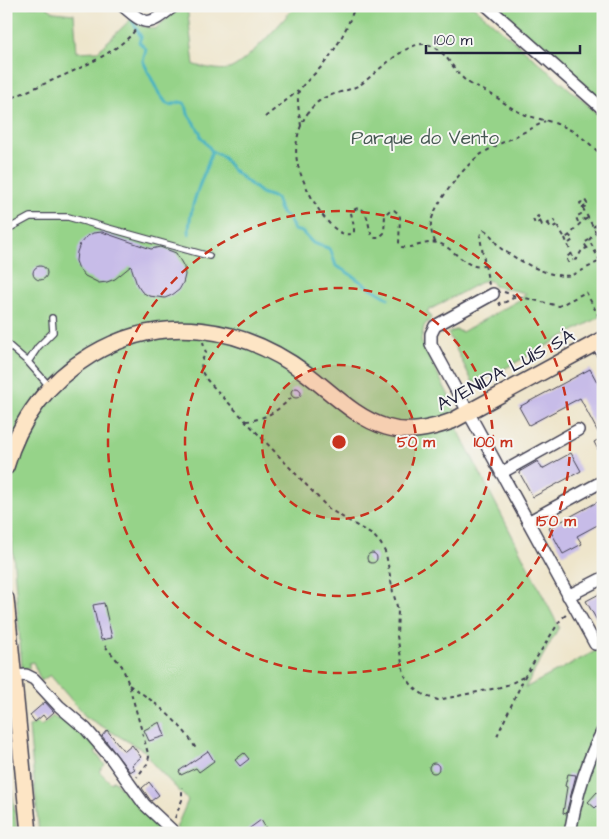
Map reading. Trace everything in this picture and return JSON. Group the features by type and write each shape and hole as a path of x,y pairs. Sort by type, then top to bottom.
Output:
{"street":[{"path":"123,6 142,21 148,22 156,20 174,6"},
{"path":"487,6 603,109"},
{"path":"494,294 435,326 431,334 431,344 595,644"},
{"name":"AVENIDA LUÍS SÁ","path":"6,467 21,429 50,387 84,359 119,341 141,335 168,330 202,330 222,333 262,346 306,373 372,422 387,428 402,430 434,428 452,421 601,345"},
{"path":"501,473 578,430"},
{"path":"528,522 603,481"},
{"path":"568,596 603,578"},
{"path":"6,599 8,644 29,833"},
{"path":"13,676 26,675 34,679 59,706 86,729 111,758 144,804 172,830"},
{"path":"570,833 573,812 591,753 603,730"}],"lane":[{"path":"6,230 30,217 68,217 209,256"},
{"path":"28,362 38,347 53,332 52,318"},
{"path":"6,343 28,362 50,387"}],"path":[{"path":"265,117 299,90 324,64 347,26 355,6"},
{"path":"6,101 90,62 121,45 128,40 142,21"},
{"path":"485,265 480,267 474,266 446,246 435,242 402,248 398,244 400,217 394,210 386,214 384,233 379,237 371,234 368,228 368,215 362,209 357,208 351,213 355,230 352,234 348,235 339,231 328,222 322,216 306,186 296,162 295,143 301,126 310,111 320,101 359,85 406,49 425,44 438,50 469,83 489,93 518,112 557,124 575,133 603,157"},
{"path":"299,90 301,126"},
{"path":"435,242 431,224 436,208 443,196 471,162 481,154 546,121"},
{"path":"582,208 596,232"},
{"path":"579,223 576,217 581,214 584,220"},
{"path":"565,238 570,236 579,223 588,218"},
{"path":"540,221 542,225 554,220 568,243 574,260"},
{"path":"548,223 551,228 557,225"},
{"path":"587,248 584,243 602,229 598,224 593,227"},
{"path":"590,240 602,261 572,274 558,276 536,268 502,250 489,233 484,230 480,233 490,288 500,305 517,296 559,306 586,292 599,317"},
{"path":"568,243 573,240 570,236"},
{"path":"571,254 566,257 568,262 574,260 592,246"},
{"path":"202,330 206,353 201,362 202,372 207,380 329,509 374,536 381,544 386,554 398,610 397,636 404,674 413,687 425,696 438,700 497,688 525,676"},
{"path":"246,421 263,418 278,410 291,398"},
{"path":"497,736 525,676 561,619 575,608"},
{"path":"105,646 122,666 150,757 147,764 130,783"},
{"path":"129,685 152,699 191,739 196,749"},
{"path":"172,830 182,800 182,787"}],"green space":[{"name":"Parque do Vento","path":"6,6 45,6 54,12 74,14 77,52 98,51 132,18 142,26 155,29 181,6 187,6 194,65 220,70 236,66 254,51 295,6 473,6 603,118 603,315 478,383 472,381 448,333 456,330 462,332 521,299 526,293 494,286 491,281 485,280 427,311 431,318 424,326 421,341 452,402 458,430 559,627 525,688 603,647 603,833 182,833 176,828 188,800 153,764 146,752 86,717 50,675 41,681 33,662 29,663 29,669 22,668 9,500 6,498"},
{"path":"495,6 603,6 603,101"},
{"path":"61,715 82,730 99,749 95,752 105,765 99,771 111,783 114,780 129,798 133,796 171,833 39,833 29,727 36,723 41,726 53,716 56,719"},
{"path":"6,739 17,833 6,833"}],"building":[{"path":"102,232 151,249 160,247 176,253 184,267 185,275 179,290 165,298 149,296 142,292 137,285 131,266 115,279 107,282 99,283 85,276 79,269 76,261 80,244 93,233"},
{"path":"40,266 45,268 47,273 45,278 40,280 35,278 33,273 35,268"},
{"path":"590,369 603,393 603,459 594,442 601,438 580,398 529,425 519,407"},
{"path":"294,388 298,388 301,393 300,397 294,398 291,395 291,391"},
{"path":"571,453 581,471 533,497 519,472 538,461 542,469"},
{"path":"603,499 603,522 577,536 582,544 563,554 549,528"},
{"path":"370,553 374,553 377,558 376,562 370,563 367,560 367,556"},
{"path":"603,592 603,631 586,601"},
{"path":"104,603 112,638 101,640 93,605"},
{"path":"45,702 54,712 46,719 43,715 35,722 30,715"},
{"path":"160,722 165,736 149,741 144,730"},
{"path":"107,730 122,749 125,751 132,745 141,757 132,765 135,769 130,772 102,736"},
{"path":"208,751 214,761 199,772 196,768 181,775 179,771"},
{"path":"244,753 249,759 240,766 235,760"},
{"path":"432,763 436,763 439,768 438,772 432,773 429,770 429,766"},
{"path":"568,774 576,775 566,814 563,813"},
{"path":"149,782 159,795 151,801 142,788"},
{"path":"603,788 603,800 595,808 588,802"},
{"path":"261,820 269,833 243,833"}],"waterway":[{"path":"132,20 141,37 139,42 146,49 143,61 158,92 167,104 184,103 201,137 212,151 223,157 233,170 261,193 276,198 281,213 289,218 294,230 302,232 313,243 328,248 331,251 336,266 388,298"},
{"path":"189,234 191,212 212,151"}]}
